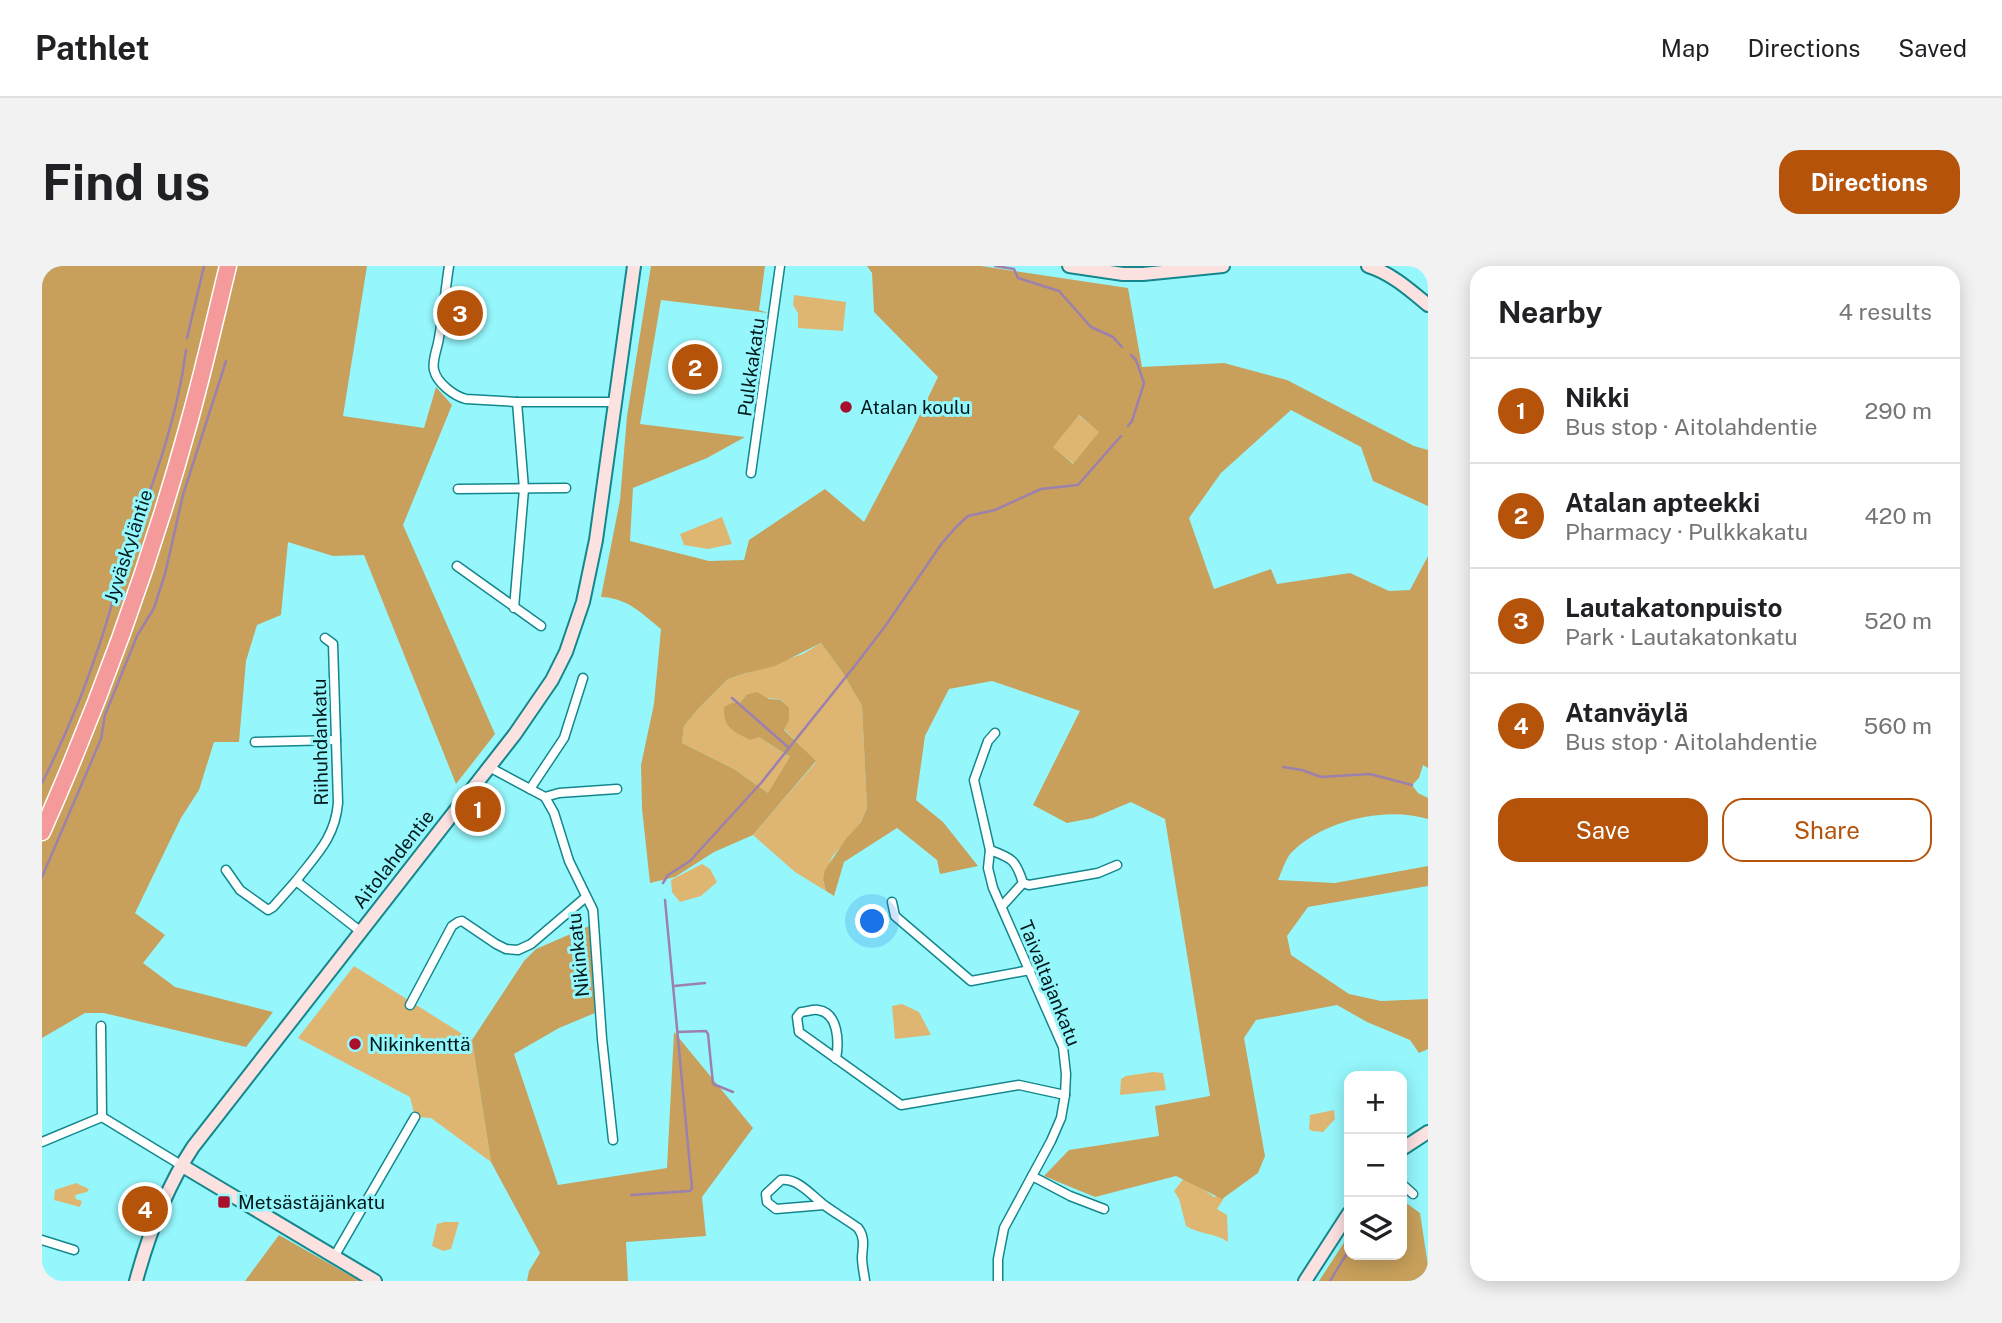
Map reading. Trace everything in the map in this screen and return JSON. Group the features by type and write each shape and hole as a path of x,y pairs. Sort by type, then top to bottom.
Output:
{"highway":[{"name":"Jyväskyläntie","path":"42,832 102,684 150,550 188,427 228,266"}],"main road":[{"name":"Aitolahdentie","path":"136,1281 162,1201 181,1165 489,767 547,688 566,652 578,621 596,540 634,266"},
{"path":"1069,266 1123,274 1223,266"},
{"path":"1375,267 1428,304"},
{"path":"1407,1146 1428,1132"},
{"path":"181,1165 374,1281"},
{"path":"1305,1281 1344,1221"}],"street":[{"path":"449,266 433,362 437,377 458,397 517,402 615,402"},
{"name":"Pulkkakatu","path":"751,473 780,266"},
{"path":"514,608 524,489 517,402"},
{"path":"458,489 566,488"},
{"path":"457,566 541,626"},
{"name":"Riihuhdankatu","path":"226,870 240,890 268,910 296,881 332,833 337,817 333,644 325,638"},
{"path":"530,789 564,738 583,678"},
{"name":"Taivaltajankatu","path":"995,733 988,741 974,780 990,849 988,868 993,888 1063,1047 1066,1074 1060,1118 1051,1141 1004,1228 998,1259 998,1281"},
{"path":"255,742 336,740"},
{"path":"489,767 545,797 559,793 617,789"},
{"name":"Nikinkatu","path":"545,797 554,813 569,861 593,910 601,1029 613,1140"},
{"path":"990,849 1009,857 1018,866 1023,883"},
{"path":"1023,883 1029,885 1098,873 1117,865"},
{"path":"296,881 360,931"},
{"path":"1002,906 1023,883"},
{"path":"410,1005 452,926 458,922 463,921 506,948 518,950 531,944 586,897"},
{"path":"892,902 895,916 971,981 1030,970"},
{"path":"836,1059 838,1052 835,1023 831,1017 818,1010 801,1012 797,1017 799,1032 836,1059 901,1105 1019,1085 1065,1095"},
{"path":"101,1026 102,1116"},
{"path":"102,1116 181,1165"},
{"path":"42,1142 102,1116"},
{"path":"334,1257 415,1118"},
{"path":"1032,1176 1070,1196 1104,1209"},
{"path":"824,1205 776,1209 767,1202 765,1194 781,1180 788,1179 852,1223 862,1233 865,1281"},
{"path":"1407,1189 1413,1194"},
{"path":"42,1240 74,1250"}],"shaded area":[{"path":"42,266 367,266 343,416 424,428 436,387 452,405 403,525 495,734 456,784 364,555 333,556 288,542 281,615 257,625 246,661 239,742 214,742 199,790 181,818 135,913 165,935 143,963 175,987 273,1012 246,1047 104,1013 85,1013 42,1038"},
{"path":"651,266 765,266 759,310 768,313 661,300 640,424 745,437 707,458 633,488 630,541 709,561 744,560 749,540 825,489 864,522 938,377 874,312 872,273 867,266 981,266 1128,288 1142,367 1224,363 1287,380 1414,446 1428,450 1428,506 1373,481 1361,447 1291,410 1221,473 1189,518 1214,589 1271,569 1277,584 1350,573 1389,591 1410,590 1428,556 1428,768 1423,765 1419,778 1412,785 1418,793 1428,798 1428,819 1411,815 1375,815 1339,824 1306,840 1293,851 1278,880 1335,883 1428,866 1428,886 1308,907 1287,936 1291,955 1349,994 1381,1001 1428,999 1428,1049 1419,1053 1410,1040 1367,1022 1337,1005 1256,1020 1244,1038 1265,1156 1258,1173 1222,1199 1176,1176 1095,1197 1044,1176 1069,1150 1159,1136 1155,1106 1210,1096 1165,819 1131,802 1093,818 1067,823 1033,805 1080,711 992,681 949,689 925,736 916,800 943,822 978,866 940,874 937,860 897,828 844,862 834,896 826,891 823,880 825,870 861,822 867,808 862,706 821,643 775,666 728,679 684,726 682,743 734,769 768,793 790,757 759,737 750,740 734,731 727,724 724,714 724,707 740,703 746,695 757,692 769,699 781,700 789,708 789,720 784,730 816,761 753,835 714,852 675,877 650,883 642,808 641,765 654,704 661,629 627,603 601,597 620,500 627,416","holes":["1079,415 1099,432 1073,464 1053,447"]},
{"path":"794,295 846,302 843,331 798,328 798,313 793,305"},
{"path":"1078,415 1100,432 1074,464 1052,447"},
{"path":"722,517 732,544 708,549 684,545 680,534"},
{"path":"821,643 862,706 867,808 861,822 832,857 823,880 826,891 795,872 753,835 816,762 784,729 789,709 782,700 746,695 740,703 759,737 791,758 768,793 734,769 682,743 684,726 728,679 803,654"},
{"path":"702,864 710,869 717,882 701,896 680,902 672,892 671,880"},
{"path":"589,926 595,1013 559,1028 514,1054 558,1185 667,1168 674,1032 753,1128 702,1197 706,1236 626,1242 628,1281 527,1281 529,1271 540,1253 491,1162 472,1040 524,961 536,949"},
{"path":"354,966 472,1040 491,1162 431,1118 415,1117 410,1097 298,1038"},
{"path":"902,1004 919,1012 931,1035 895,1039 892,1006"},
{"path":"1153,1072 1163,1073 1166,1090 1120,1095 1121,1079"},
{"path":"1334,1110 1335,1119 1323,1132 1309,1129 1310,1115"},
{"path":"1185,1177 1214,1197 1221,1195 1224,1198 1217,1209 1227,1215 1228,1242 1186,1226 1179,1199 1174,1191"},
{"path":"76,1183 89,1189 75,1195 76,1199 82,1201 80,1207 54,1200 55,1190"},
{"path":"1407,1204 1420,1213 1428,1281 1319,1281 1344,1243 1344,1260 1407,1260"},
{"path":"459,1222 451,1249 443,1251 432,1246 437,1224"},
{"path":"279,1235 360,1281 245,1281"}],"waterway":[{"path":"187,338 204,266"},
{"path":"995,266 1014,269 1018,278 1059,291 1091,327 1113,337 1122,347"},
{"path":"42,783 73,715 99,646 169,430 186,350"},
{"path":"1128,426 1144,383 1136,360 1131,355"},
{"path":"42,877 101,739 105,715 137,636 154,608 165,574 183,495 226,361"},
{"path":"663,883 668,875 690,861 761,783 886,625 942,543 957,526 968,516 995,510 1041,489 1078,485 1121,436"},
{"path":"732,698 788,747"},
{"path":"1283,767 1321,777 1370,774 1412,785"},
{"path":"631,1195 690,1191 692,1188 665,900"},
{"path":"674,986 705,983"},
{"path":"677,1032 706,1031 713,1084 733,1092"},
{"path":"1330,1281 1344,1258"}],"place":[{"name":"Lautakatonpuisto","path":"460,313"},
{"name":"Atalan apteekki","path":"695,367"},
{"name":"Atalan koulu","path":"846,407"},
{"name":"Nikki","path":"478,809"},
{"name":"Nikinkenttä","path":"355,1044"},
{"name":"Metsästäjänkatu","path":"224,1202"},
{"name":"Atanväylä","path":"145,1209"}]}
